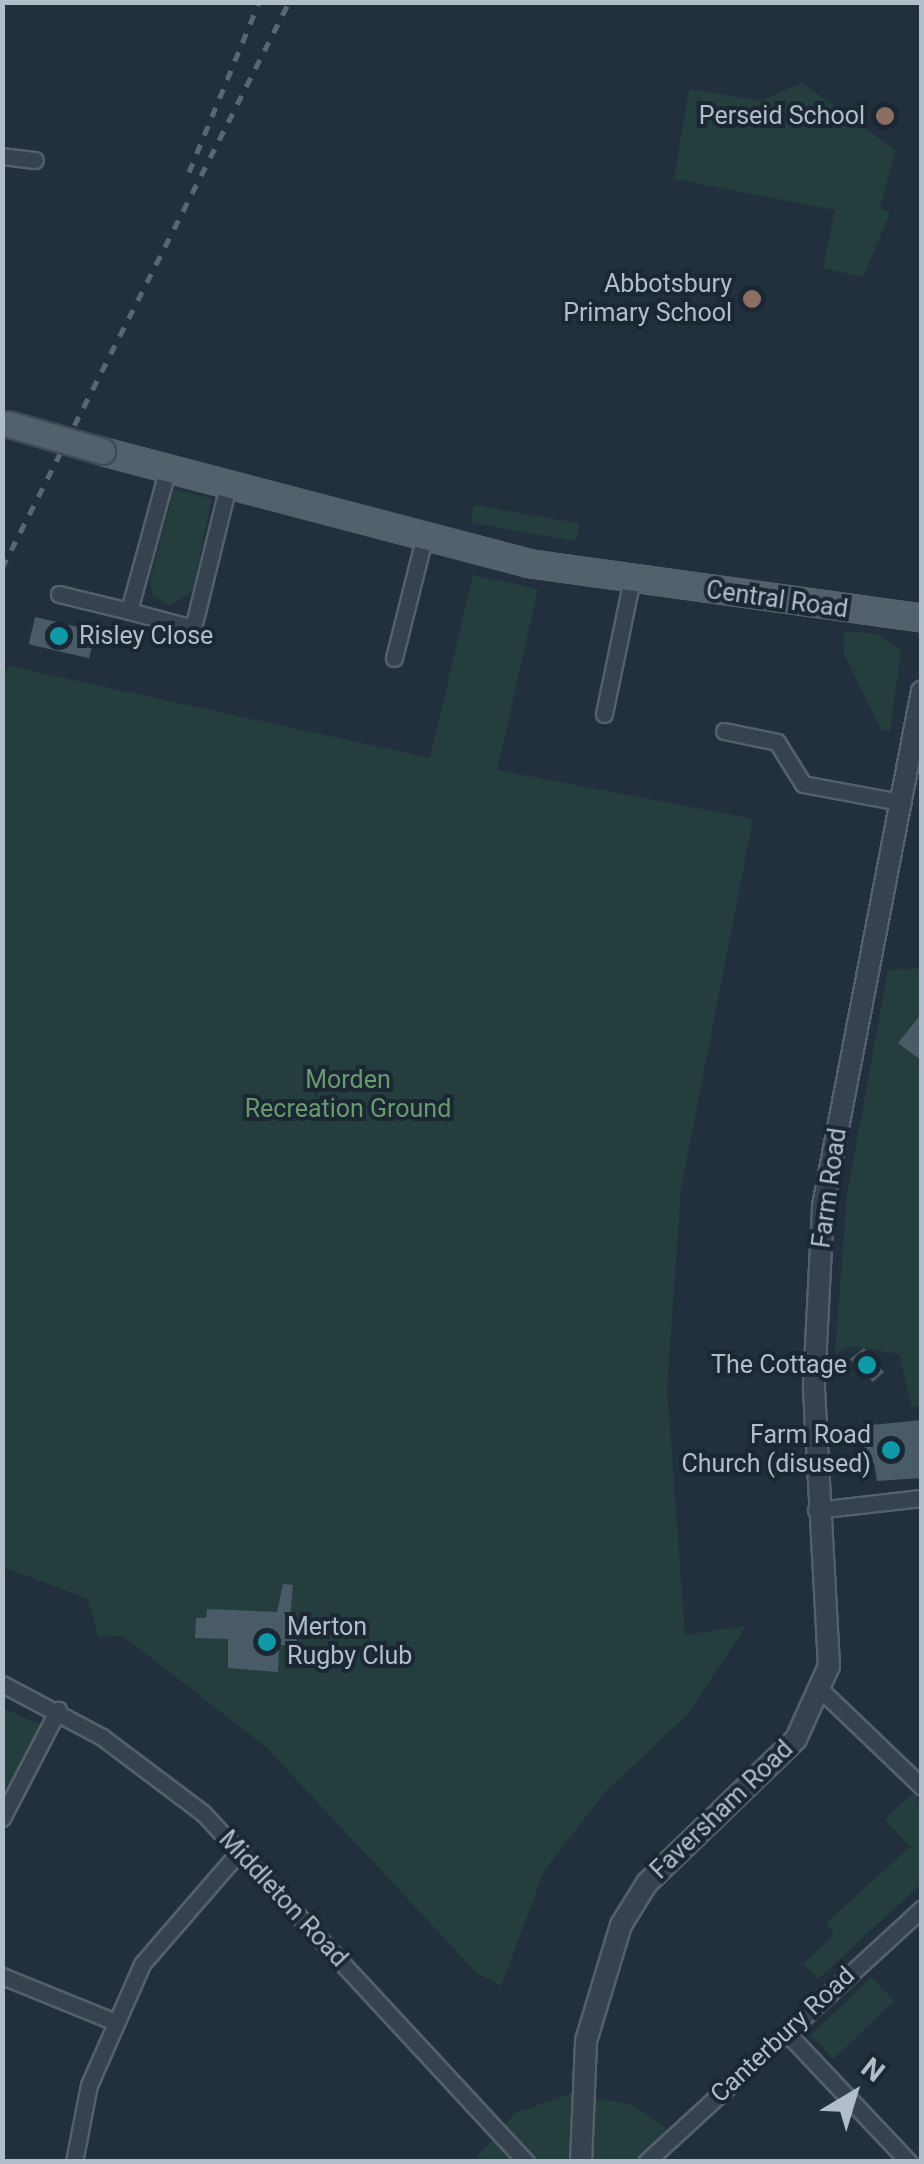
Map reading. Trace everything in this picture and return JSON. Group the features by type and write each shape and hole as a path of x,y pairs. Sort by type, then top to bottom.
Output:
{"main road":[{"name":"Central Road","path":"5,423 424,539 632,579 922,618"}],"street":[{"path":"2,156 34,160"},
{"path":"129,611 168,468"},
{"path":"59,594 193,628 228,486"},
{"path":"394,658 424,539"},
{"path":"604,714 632,579"},
{"name":"Farm Road","path":"822,1692 831,1646 816,1510 823,1206 922,691"},
{"path":"724,731 777,742 804,784 900,802"},
{"path":"816,1510 922,1498"},
{"name":"Middleton Road","path":"2,1684 58,1710 152,1770 240,1851 526,2162"},
{"path":"822,1692 922,1787"},
{"name":"Faversham Road","path":"581,2162 586,2041 621,1924 646,1883 796,1739 822,1692"},
{"path":"2,1818 58,1710"},
{"path":"74,2162 113,2021 142,1964 240,1851"},
{"name":"Canterbury Road","path":"646,2162 922,1908"},
{"path":"2,1976 113,2021"},
{"path":"786,2032 908,2162"}],"green space":[{"path":"802,83 895,150 880,208 890,213 863,277 823,268 835,210 674,179 689,89 761,101"},
{"path":"174,489 212,499 192,592 170,605 153,596 150,579"},
{"path":"474,505 579,524 576,541 471,523"},
{"name":"Morden Recreation Ground","path":"473,575 538,589 497,770 753,819 681,1189 667,1387 685,1635 746,1626 687,1715 605,1792 544,1871 501,1986 477,1973 266,1747 123,1636 98,1637 88,1599 3,1567 2,677 9,666 430,758"},
{"path":"844,631 877,634 901,650 890,731 881,729 844,654"},
{"path":"921,968 921,1406 912,1407 899,1354 851,1346 835,1354 847,1195 888,970"},
{"path":"3,1708 41,1725 3,1800"},
{"path":"913,1793 921,1803 921,1884 818,1979 803,1964 834,1934 826,1923 910,1847 885,1819"},
{"path":"871,1977 894,2001 833,2059 811,2035"},
{"path":"570,2094 633,2105 672,2133 641,2161 473,2162 515,2113"}],"building":[{"name":"Risley Close","path":"35,617 95,631 89,658 29,644"},
{"path":"922,1013 922,1061 898,1043"},
{"name":"The Cottage","path":"864,1348 884,1372 873,1382 850,1359"},
{"name":"Farm Road Church (disused)","path":"922,1420 922,1478 877,1481 874,1463 861,1463 861,1426"},
{"name":"Merton Rugby Club","path":"283,1584 293,1585 290,1620 301,1620 299,1646 279,1645 278,1672 228,1668 228,1639 195,1638 196,1618 206,1618 207,1609 277,1612"}],"railway":[{"path":"189,172 259,2"},
{"path":"2,568 289,2"}],"place":[{"name":"Perseid School","path":"885,116"},
{"name":"Abbotsbury Primary School","path":"752,299"},
{"name":"Risley Close","path":"59,636"},
{"name":"The Cottage","path":"867,1365"},
{"name":"Farm Road Church (disused)","path":"891,1450"},
{"name":"Merton Rugby Club","path":"267,1642"}]}
